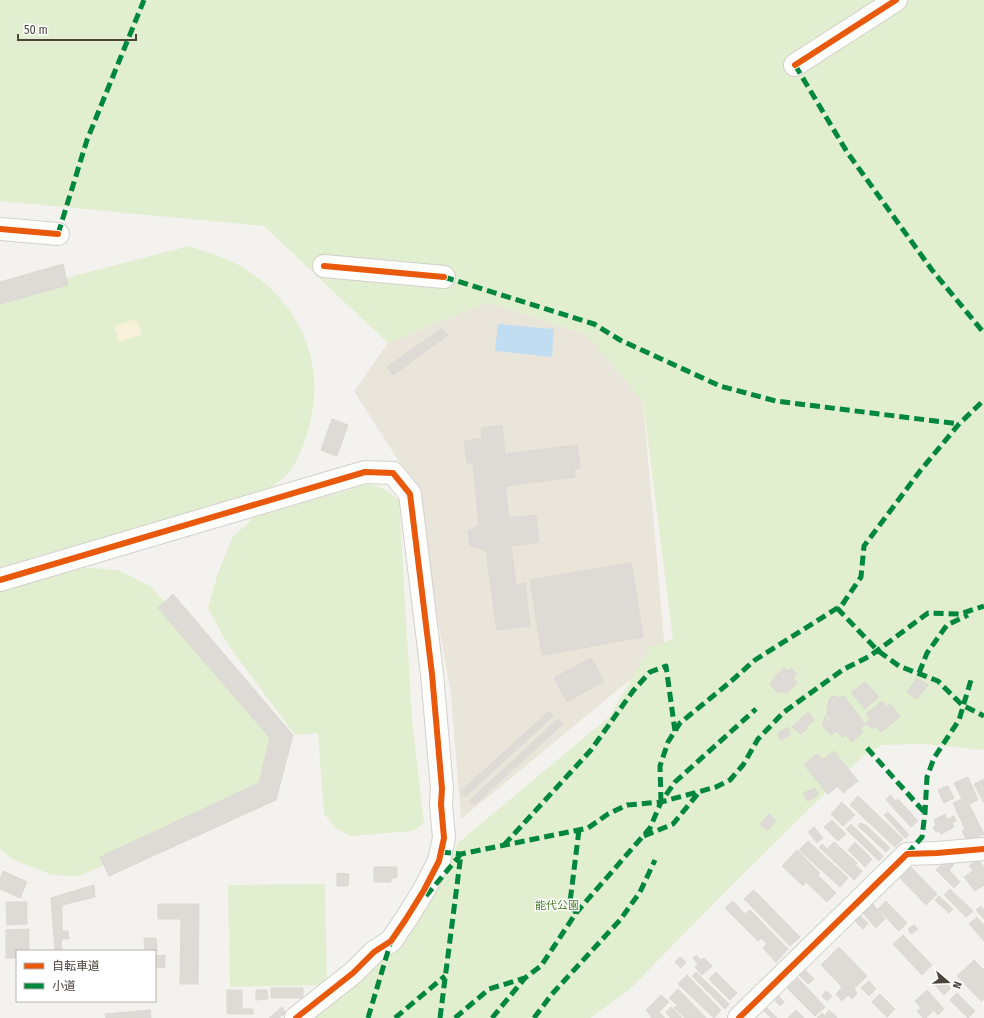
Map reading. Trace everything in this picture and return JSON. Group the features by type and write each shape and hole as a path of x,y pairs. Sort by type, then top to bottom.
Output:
{"street":[{"path":"795,65 896,0"},
{"path":"0,229 58,234"},
{"path":"324,266 444,277"},
{"path":"0,580 365,472 392,473 410,494 432,674 442,789 441,804 444,838 441,852 439,861 424,890 391,941 374,952 353,973 296,1018"},
{"path":"739,1018 907,854 937,853 984,848"}],"shaded area":[{"path":"488,302 587,335 643,402 665,651 461,819 451,695 413,477 405,471 354,391 388,343"}],"green space":[{"name":"能代公園","path":"0,0 984,0 984,750 924,744 882,745 862,757 731,886 629,990 590,1018 307,1018 424,910 458,843 610,716 650,647 673,639 643,402 587,335 488,302 388,343 264,226 0,201"},
{"path":"189,246 243,267 269,287 285,304 307,343 312,365 314,387 313,410 302,449 295,464 285,477 270,488 0,568 0,282 63,264 66,278"},
{"path":"369,484 384,489 399,500 412,720 424,823 413,831 350,836 336,828 324,814 318,733 295,735 228,645 208,608 218,573 232,538 254,517"},
{"path":"76,567 118,570 150,586 284,733 268,795 79,876 52,875 12,859 0,849 0,593 38,573"},
{"path":"325,884 327,985 230,987 228,885"}],"sand":[{"path":"136,319 142,335 119,342 114,326"}],"water":[{"path":"498,324 554,329 552,357 495,351"}],"building":[{"path":"63,264 68,285 0,304 0,282"},
{"path":"441,329 448,335 393,375 387,367"},
{"path":"332,419 348,425 337,456 321,450"},
{"path":"502,425 505,454 577,445 580,468 574,469 575,477 505,486 509,518 536,515 539,542 511,546 516,585 525,583 530,626 497,630 486,550 470,546 468,531 479,526 473,464 467,462 464,441 482,438 481,428"},
{"path":"631,563 643,637 542,655 530,580"},
{"path":"173,594 293,735 276,800 109,876 100,857 259,783 270,738 158,608"},
{"path":"591,658 604,681 567,702 554,678"},
{"path":"784,668 787,671 791,668 797,674 793,677 797,683 786,694 783,691 778,693 770,685 775,676"},
{"path":"917,678 928,685 917,699 907,692"},
{"path":"865,682 879,697 865,709 851,693"},
{"path":"843,695 865,724 861,729 863,732 852,742 846,735 842,737 836,731 831,735 822,725 825,716 830,722 832,721 827,714 829,699 833,696 840,698"},
{"path":"882,701 886,707 890,704 900,717 881,732 876,726 872,729 866,723 870,720 866,714"},
{"path":"549,711 553,716 465,797 460,792"},
{"path":"808,712 814,720 801,734 792,727"},
{"path":"558,719 563,724 474,805 470,800"},
{"path":"788,727 790,735 780,740 778,733"},
{"path":"834,751 858,781 843,793 838,786 828,794 804,765 817,754 822,760"},
{"path":"968,777 978,800 969,804 984,834 968,842 962,831 965,829 953,803 962,799 954,783"},
{"path":"984,779 984,803 974,784"},
{"path":"948,786 954,798 944,803 938,790"},
{"path":"815,788 818,795 807,801 803,793"},
{"path":"890,795 896,801 898,799 918,821 911,827 886,800"},
{"path":"858,796 903,839 895,847 850,805"},
{"path":"842,802 855,815 843,826 831,814"},
{"path":"888,812 909,835 905,838 884,815"},
{"path":"769,814 776,821 767,831 760,824"},
{"path":"945,814 947,819 954,816 956,821 952,823 954,827 941,834 939,831 936,832 933,827 936,825 934,820"},
{"path":"832,820 846,834 838,841 824,827"},
{"path":"860,823 866,825 890,848 886,852 858,826"},
{"path":"851,824 883,856 879,861 846,829"},
{"path":"814,827 823,838 817,843 808,832"},
{"path":"808,841 848,878 840,887 799,850"},
{"path":"834,842 857,863 855,865 862,871 854,880 819,847 822,844 827,849"},
{"path":"855,842 872,859 865,867 848,850"},
{"path":"797,850 820,873 818,875 836,893 827,902 806,882 803,886 782,866"},
{"path":"948,859 954,865 949,870 960,882 954,888 936,870"},
{"path":"978,859 984,867 984,885 975,891 964,877 973,871 969,866"},
{"path":"374,867 397,867 397,878 391,878 391,882 374,882"},
{"path":"911,867 937,894 926,905 900,878"},
{"path":"3,871 27,882 20,898 0,889 0,879"},
{"path":"337,873 349,874 348,886 337,886"},
{"path":"94,885 95,897 62,905 62,931 68,931 69,939 61,939 62,950 55,950 51,898"},
{"path":"950,889 973,911 966,917 944,895"},
{"path":"754,890 800,937 790,946 744,899"},
{"path":"939,896 953,909 949,913 935,900"},
{"path":"733,901 745,914 750,910 788,949 776,962 763,948 767,944 761,938 758,941 725,908"},
{"path":"886,901 907,923 899,931 878,909"},
{"path":"6,902 27,902 27,924 7,925"},
{"path":"872,903 885,919 876,928 862,912"},
{"path":"158,904 199,904 198,984 180,984 181,919 158,919"},
{"path":"981,906 984,910 984,919 976,910"},
{"path":"860,916 868,923 863,929 855,921"},
{"path":"977,917 984,925 984,941 969,924"},
{"path":"914,925 918,929 911,934 908,929"},
{"path":"29,929 29,950 16,950 16,958 6,958 6,930"},
{"path":"903,935 932,965 922,975 893,944"},
{"path":"144,938 156,938 157,951 145,950"},
{"path":"839,947 867,976 854,989 857,993 852,999 848,995 842,1001 836,994 842,987 821,965"},
{"path":"165,955 165,967 156,968 156,956"},
{"path":"696,955 701,960 704,958 712,966 702,975 695,967 698,964 693,958"},
{"path":"680,957 686,962 681,968 675,962"},
{"path":"974,960 984,970 984,999 981,1001 957,976"},
{"path":"804,969 814,979 808,984 798,974"},
{"path":"696,972 729,1004 725,1009 692,976"},
{"path":"716,972 737,993 730,1000 709,979"},
{"path":"687,975 721,1010 714,1018 678,984"},
{"path":"940,977 951,988 944,995 933,983"},
{"path":"798,978 825,1007 815,1016 787,988"},
{"path":"869,981 876,989 869,996 861,988"},
{"path":"271,988 303,988 303,998 271,998"},
{"path":"678,989 706,1018 685,1018 674,1008 677,1005 669,998"},
{"path":"227,990 242,990 242,1009 253,1009 253,1014 227,1014"},
{"path":"256,990 267,990 268,999 256,1000"},
{"path":"927,990 944,1009 938,1015 934,1010 926,1018 923,1018 917,1011 921,1008 915,1001"},
{"path":"826,991 832,996 827,1001 822,996"},
{"path":"957,993 975,1011 968,1018 950,1000"},
{"path":"880,994 895,1009 887,1017 872,1002"},
{"path":"661,995 669,1002 659,1012 665,1018 650,1018 652,1017 646,1010"},
{"path":"778,995 784,1002 780,1006 774,999"},
{"path":"282,1007 286,1013 279,1018 269,1018"},
{"path":"671,1007 682,1018 671,1018 666,1013"},
{"path":"767,1008 777,1018 771,1018 764,1011"},
{"path":"150,1010 151,1018 106,1018 105,1014"},
{"path":"796,1010 804,1018 788,1018"},
{"path":"829,1010 837,1017 836,1018 817,1018 822,1013 825,1016"}],"marked path":[{"path":"58,234 87,140 144,0"},
{"path":"795,65 847,152 932,270 984,333"},
{"path":"444,277 594,324 620,340 720,386 776,401 959,424"},
{"path":"661,802 660,766 668,742 680,723 755,660 842,605 861,577 864,546 920,471 959,424 984,400"},
{"path":"441,852 461,854 588,828 608,814 627,805 661,802 716,787 730,780 743,765 758,739 784,712 844,669 870,656 928,613 960,614 984,606"},
{"path":"837,608 877,650 899,666 938,681 962,705 984,716"},
{"path":"919,673 927,653 947,625 968,615"},
{"path":"504,845 591,750 633,691 650,672 666,666 675,731"},
{"path":"907,854 922,837 927,777 934,758 959,720 971,680"},
{"path":"492,1018 525,978 541,966 576,913 650,828 661,802 675,782 756,709"},
{"path":"867,748 925,813"},
{"path":"644,836 673,824 700,791"},
{"path":"576,913 570,902 579,830"},
{"path":"426,896 461,854"},
{"path":"440,1018 461,854"},
{"path":"534,1018 552,994 620,920 640,892 655,860"},
{"path":"368,1018 391,941"},
{"path":"395,1018 445,976"},
{"path":"455,1018 489,989 525,978"}],"cycle path":[{"path":"795,65 896,0"},
{"path":"0,229 58,234"},
{"path":"324,266 444,277"},
{"path":"0,580 365,472 393,473 410,494 432,674 442,789 441,804 444,838 439,861 424,890 391,941 374,952 353,973 296,1018"},
{"path":"739,1018 907,854 984,849"}]}
